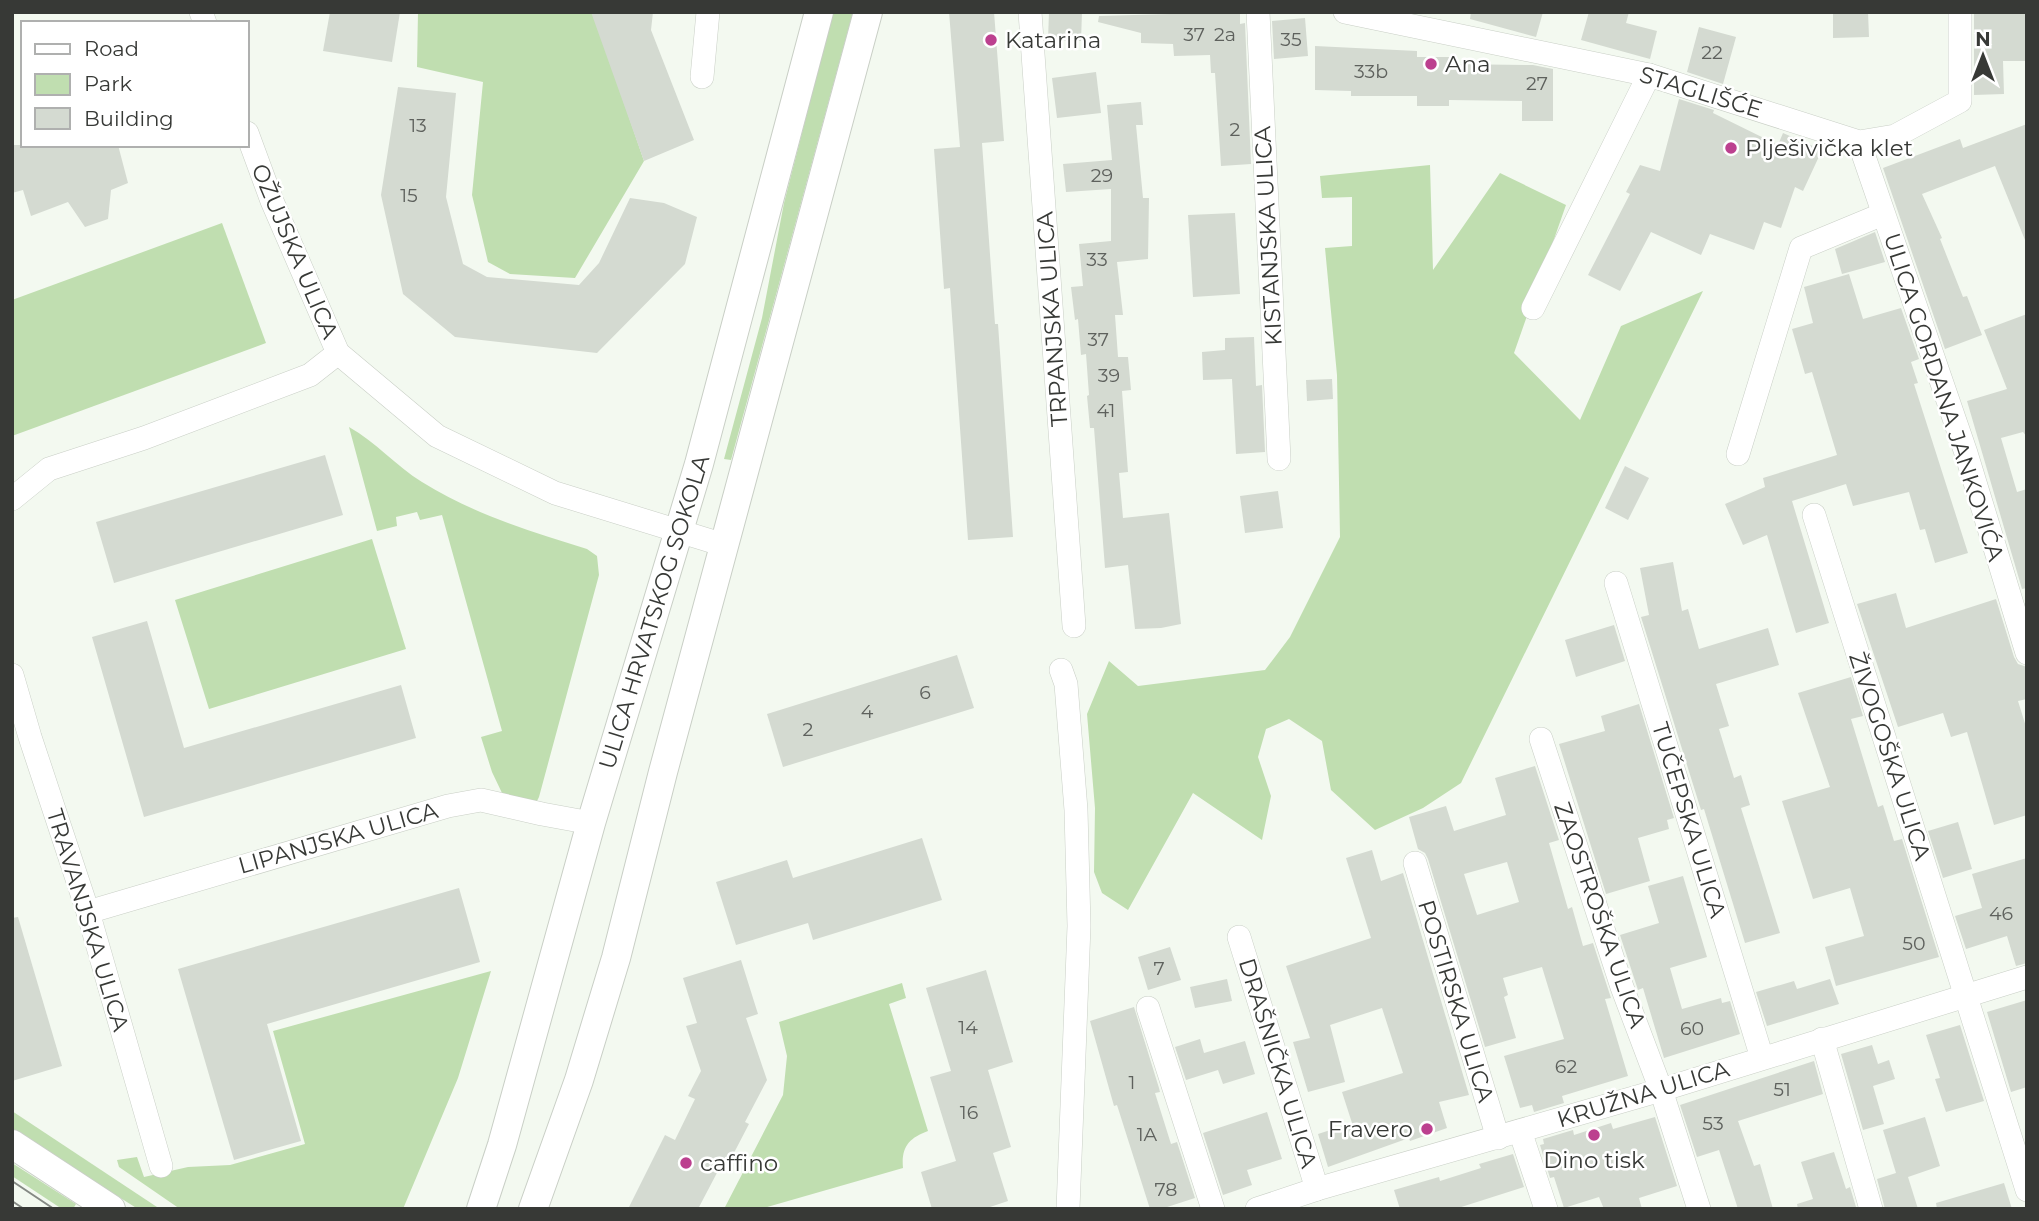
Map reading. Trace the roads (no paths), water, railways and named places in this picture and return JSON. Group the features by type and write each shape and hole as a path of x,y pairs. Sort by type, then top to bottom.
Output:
{"street":[{"path":"702,77 708,12"},
{"name":"ULICA HRVATSKOG SOKOLA","path":"481,1209 502,1145 591,823 680,532 819,12"},
{"name":"ULICA HRVATSKOG SOKOLA","path":"533,1209 579,1080 616,958 663,772 868,12"},
{"name":"TRPANJSKA ULICA","path":"1030,12 1074,626"},
{"name":"KISTANJSKA ULICA","path":"1258,12 1279,459"},
{"name":"STAGLIŠĆE","path":"1345,12 1649,75 1859,142 1895,136 1960,101 1960,12"},
{"path":"1533,308 1649,75"},
{"name":"OŽUJSKA ULICA","path":"248,136 272,201 338,353 437,436 555,493 724,545"},
{"name":"ULICA GORDANA JANKOVIĆA","path":"1859,142 1966,453 2027,653"},
{"path":"1738,454 1801,248 1883,214"},
{"path":"12,499 48,469 144,438 310,375 338,353"},
{"name":"ŽIVOGOŠKA ULICA","path":"1814,515 2027,1190"},
{"name":"TUČEPSKA ULICA","path":"1616,583 1762,1058"},
{"path":"1061,670 1066,684 1075,799 1079,926 1068,1209"},
{"name":"TRAVANJSKA ULICA","path":"12,675 21,739 88,912 161,1166"},
{"name":"ZAOSTROŠKA ULICA","path":"1541,739 1622,987 1661,1090 1699,1209"},
{"name":"LIPANJSKA ULICA","path":"88,912 449,806 481,800 591,823"},
{"name":"POSTIRSKA ULICA","path":"1415,863 1498,1138"},
{"name":"DRAŠNIČKA ULICA","path":"1239,937 1317,1189"},
{"name":"KRUŽNA ULICA","path":"1258,1209 1317,1189 1661,1090 2027,977"},
{"path":"1148,1008 1213,1209"},
{"path":"1822,1040 1871,1209"},
{"path":"1520,1131 1546,1209"},
{"path":"12,1144 111,1209"}],"tram line":[{"path":"12,1181 54,1209"},
{"path":"12,1201 24,1209"}],"place":[{"name":"Katarina","path":"991,40"},
{"name":"Ana","path":"1431,64"},
{"name":"Plješivička klet","path":"1731,148"},
{"name":"Fravero","path":"1427,1129"},
{"name":"Dino tisk","path":"1594,1135"},
{"name":"caffino","path":"686,1163"}]}
